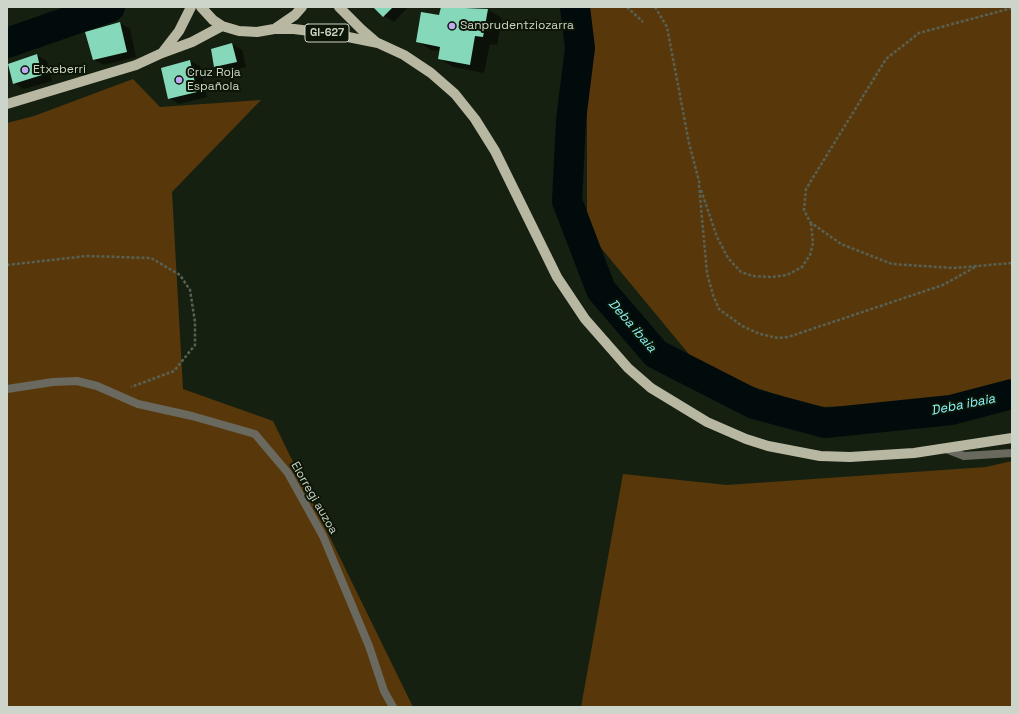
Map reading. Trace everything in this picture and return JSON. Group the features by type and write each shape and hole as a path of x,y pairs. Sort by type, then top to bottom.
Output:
{"main road":[{"path":"162,53 179,31 191,7"},
{"name":"GI-627","path":"274,28 295,15 302,7"},
{"name":"GI-627","path":"339,7 361,29 378,43"},
{"name":"GI-627","path":"203,10 222,26 239,32 257,32 274,28 294,29 333,34 378,43 404,55 431,73 455,94 475,119 495,151 537,240 568,296 584,319 606,345 651,388 707,422 746,439 820,456 850,458 946,448 1012,438"},
{"path":"7,104 136,65 162,53 192,42 222,26"}],"street":[{"name":"Elorregi auzoa","path":"7,389 53,382 77,381 98,386 138,404 192,416 255,434 288,473 323,536 368,646 384,691 393,707"},
{"path":"946,448 964,456 1012,453"}],"path":[{"path":"627,7 643,22"},
{"path":"655,7 667,27 689,143 700,185 717,237 728,258 741,272 754,276 772,277 786,274 802,267 810,255 813,243 810,222 804,210 806,189 886,59 918,33 1012,8"},
{"path":"700,185 707,273 713,296 719,308 742,326 760,334 778,338 788,337 943,285 977,266"},
{"path":"810,222 841,244 892,264 954,268 1012,263"},
{"path":"7,266 87,256 151,258 180,275 190,290 195,322 194,345 174,371 114,394"}],"shaded area":[{"path":"587,7 1012,7 1012,389 903,405 815,407 702,370 587,231"},
{"path":"133,79 160,107 261,100 172,192 183,389 273,421 413,707 7,707 7,123 34,116"},
{"path":"1012,461 1012,707 581,707 623,474 727,485 986,467"}],"building":[{"path":"373,7 393,7 383,17"},
{"name":"Sanprudentziozarra","path":"441,7 488,9 483,37 475,36 470,65 438,59 440,47 416,42 421,12 439,15"},
{"path":"120,22 127,52 93,60 85,32"},
{"path":"232,43 237,62 214,67 211,49"},
{"name":"Etxeberri","path":"37,54 42,75 13,84 8,64"},
{"name":"Cruz Roja Española","path":"190,60 197,92 168,99 161,68"}],"waterway":[{"name":"Deba ibaia","path":"7,43 110,7"},
{"name":"Deba ibaia","path":"575,7 580,48 571,120 567,201 601,290 656,354 754,404 825,423 951,410 1012,394"}],"place":[{"name":"Sanprudentziozarra","path":"452,26"},
{"name":"Etxeberri","path":"25,70"},
{"name":"Cruz Roja Española","path":"179,80"}]}
